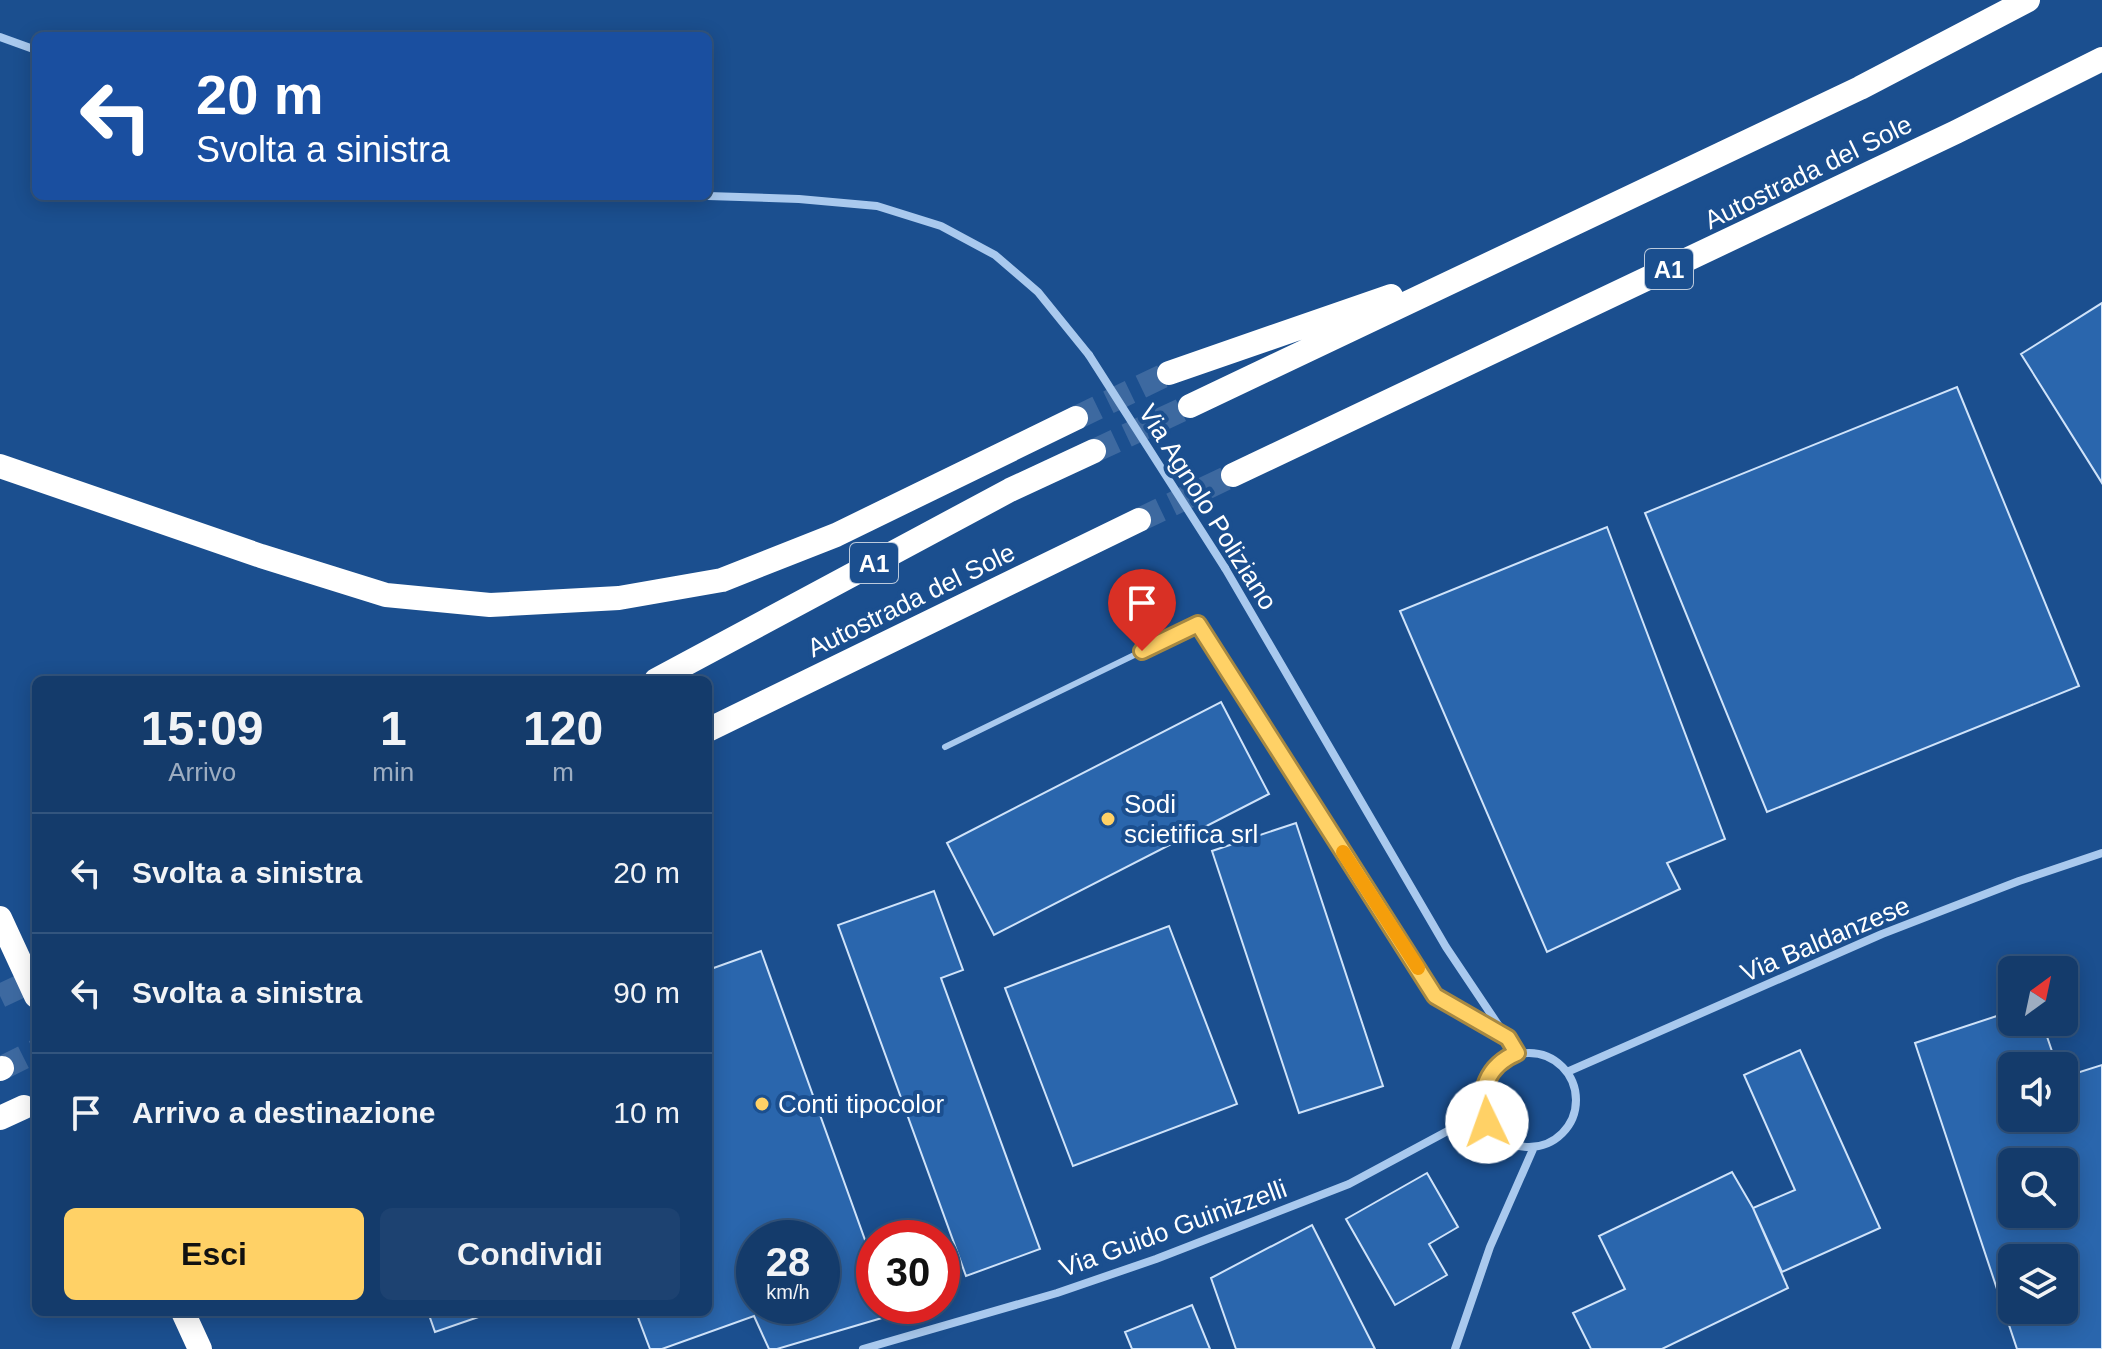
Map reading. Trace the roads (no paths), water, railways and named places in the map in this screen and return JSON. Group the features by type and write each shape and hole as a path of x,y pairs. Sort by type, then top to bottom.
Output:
{"highway":[{"name":"Autostrada del Sole","path":"1190,406 1860,88 2028,0"},
{"name":"Autostrada del Sole","path":"1233,475 1956,132 2102,59"},
{"path":"1169,373 1506,256"},
{"path":"0,466 261,556 386,595 490,605 619,598 722,580 836,535 1076,418"},
{"name":"Autostrada del Sole","path":"663,676 1010,490 1094,451"},
{"name":"Autostrada del Sole","path":"712,728 1139,520"},
{"path":"0,918 32,987"},
{"path":"0,1118 24,1107"},
{"path":"185,1316 200,1349"}],"street":[{"path":"0,37 32,49"},
{"name":"Via Agnolo Poliziano","path":"712,196 877,206 941,226 995,255 1038,292 1089,355 1225,568 1446,947 1517,1053"},
{"name":"Via Baldanzese","path":"1567,1072 1882,934 2031,876 2102,853"},
{"path":"1517,1053 1549,1057 1567,1072 1576,1099 1572,1120 1554,1140 1534,1147 1506,1141 1487,1122 1482,1094 1486,1081 1504,1058 1517,1053"},
{"name":"Via Guido Guinizzelli","path":"863,1349 1057,1293 1156,1259 1349,1184 1483,1112"},
{"path":"1455,1349 1490,1247 1534,1147"}],"lane":[{"path":"945,747 1198,624 1435,996 1508,1038"}],"tunnel":[{"path":"1076,418 1169,373"},
{"path":"1094,451 1190,406"},
{"path":"1139,520 1233,475"},
{"path":"0,996 32,981"},
{"path":"2,1068 32,1053"}],"place":[{"name":"Sodi scietifica srl","path":"1108,819"},
{"name":"Conti tipocolor","path":"762,1104"}]}
